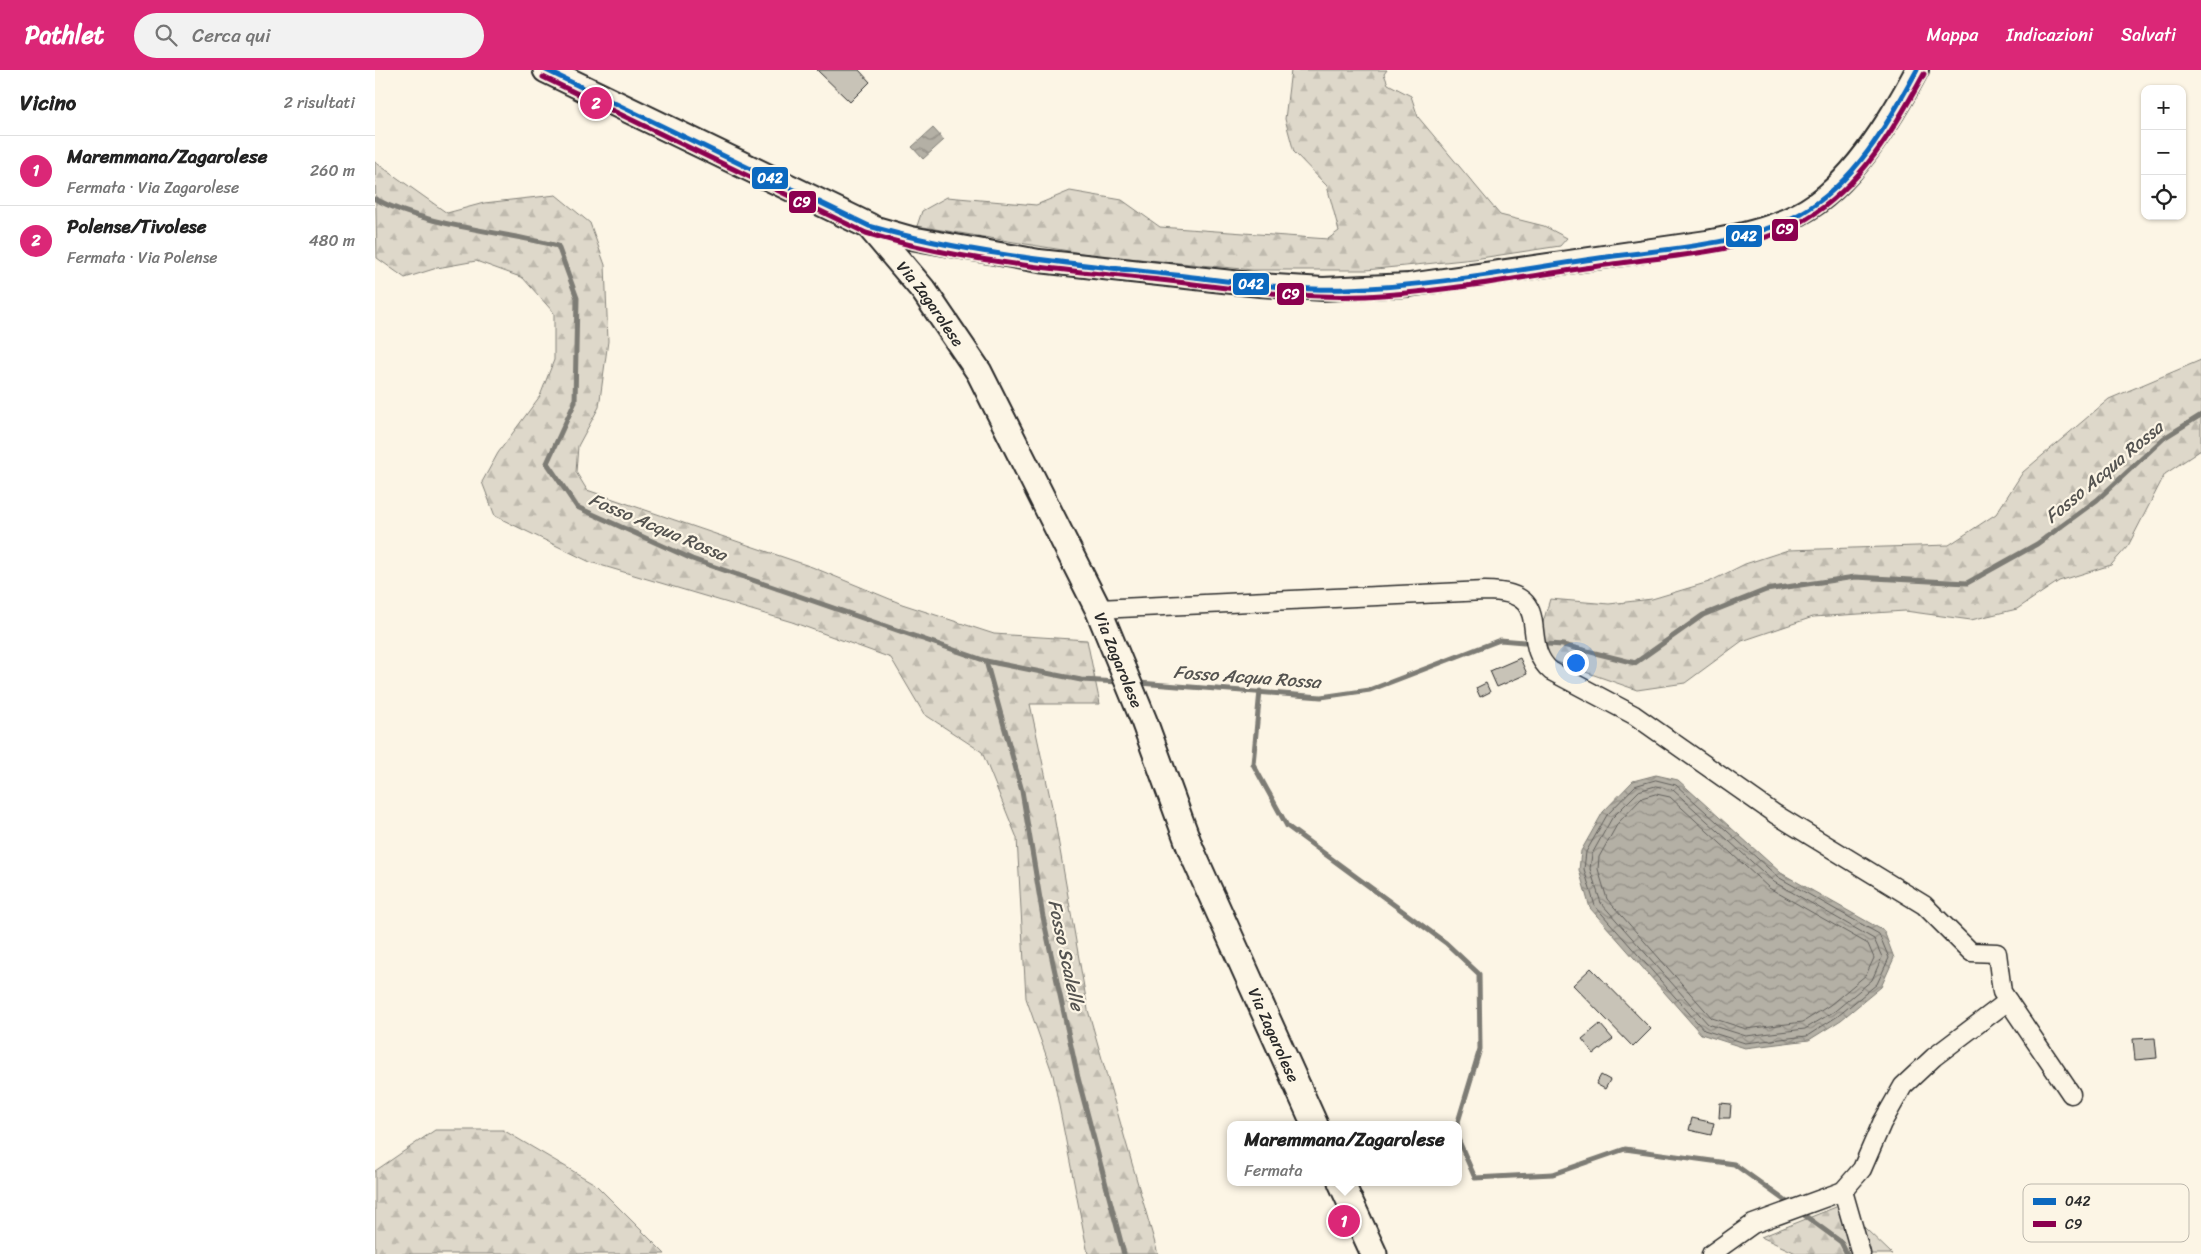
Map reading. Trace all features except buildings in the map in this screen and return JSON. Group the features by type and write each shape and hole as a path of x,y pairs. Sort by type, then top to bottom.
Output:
{"main road":[{"path":"546,70 869,226"},
{"name":"Via Zagarolese","path":"869,226 924,291 979,372 1098,609 1144,720 1191,850 1313,1121"},
{"path":"1343,1186 1374,1254"}],"street":[{"path":"869,226 911,238 1039,261 1260,285 1323,289 1368,288 1425,283 1707,242 1747,233 1786,220 1801,214 1823,198 1846,176 1873,143 1917,70"},
{"path":"1098,609 1485,591 1514,594 1527,604 1535,624 1539,655 1542,662 1551,671 1634,715 1775,814 1924,905 1971,952 1997,953 2002,992 2071,1094"},
{"path":"1711,1254 1753,1224 1820,1198 1843,1192 1862,1169 1882,1123 1903,1086 1934,1057 1986,1016 2008,1002"},
{"path":"1843,1192 1861,1254"}],"green space":[{"path":"1291,70 1387,70 1384,74 1388,84 1411,96 1418,117 1500,215 1544,226 1567,238 1560,246 1474,259 1366,270 1253,270 1087,254 917,226 922,211 947,197 1036,205 1070,191 1122,200 1160,227 1328,239 1339,231 1327,186 1294,152 1285,119"},
{"path":"375,162 447,213 484,203 556,195 590,223 605,265 608,341 599,407 578,446 576,472 587,490 812,567 902,604 994,634 1087,640 1100,704 1030,704 1054,816 1088,1010 1158,1254 1088,1254 1053,1075 1026,998 1017,838 982,752 924,714 891,658 792,622 590,562 495,516 482,482 498,453 540,396 554,360 554,313 523,278 476,261 437,268 405,278 377,258"},
{"path":"2201,360 2201,450 2165,474 2128,546 2111,565 2059,581 2017,609 1971,620 1905,611 1813,617 1742,641 1685,683 1637,690 1554,661 1543,651 1541,629 1550,599 1609,604 1652,599 1709,582 1745,564 1788,550 1949,545 1996,514 2023,472 2109,399"},
{"path":"435,1130 503,1130 595,1184 665,1254 375,1254 375,1171"},
{"path":"1841,1205 1892,1254 1798,1254 1761,1237"}],"water":[{"path":"933,128 944,140 923,159 912,147"},
{"path":"1656,775 1678,780 1781,873 1884,931 1894,958 1881,987 1841,1020 1809,1040 1745,1048 1701,1034 1590,908 1579,870 1581,851 1603,812 1633,781"}],"waterway":[{"name":"Fosso Acqua Rossa","path":"375,199 397,209 442,222 558,246 577,298 575,402 547,463 577,507 692,559 986,661 1081,680 1120,682"},
{"name":"Fosso Acqua Rossa","path":"1548,644 1563,645 1635,663 1703,615 1766,590 1855,577 1967,583 2037,544 2097,500 2164,438 2201,415"},
{"name":"Fosso Acqua Rossa","path":"1139,683 1321,697 1370,690 1500,640 1524,642"},
{"name":"Fosso Scalelle","path":"986,661 1022,791 1043,917 1078,1078 1124,1254"},
{"path":"1260,691 1253,764 1287,826 1446,943 1479,974 1480,1049 1458,1121"},
{"path":"1462,1148 1475,1178 1553,1174 1625,1149 1734,1164 1791,1205"},
{"path":"1800,1212 1841,1242 1847,1254"}],"transit line":[{"name":"042","path":"546,70 869,226 906,236 980,251 1257,285 1324,289 1380,287 1445,281 1681,248 1730,239 1778,225 1820,201 1854,169 1882,131 1917,70"},
{"name":"C9","path":"543,77 866,233 902,243 1012,264 1263,292 1340,297 1426,291 1683,255 1734,246 1759,240 1783,231 1826,206 1860,173 1901,115 1924,74"}],"place":[{"name":"Polense/Tivolese","path":"596,103"},
{"name":"Maremmana/Zagarolese","path":"1344,1221"}]}
